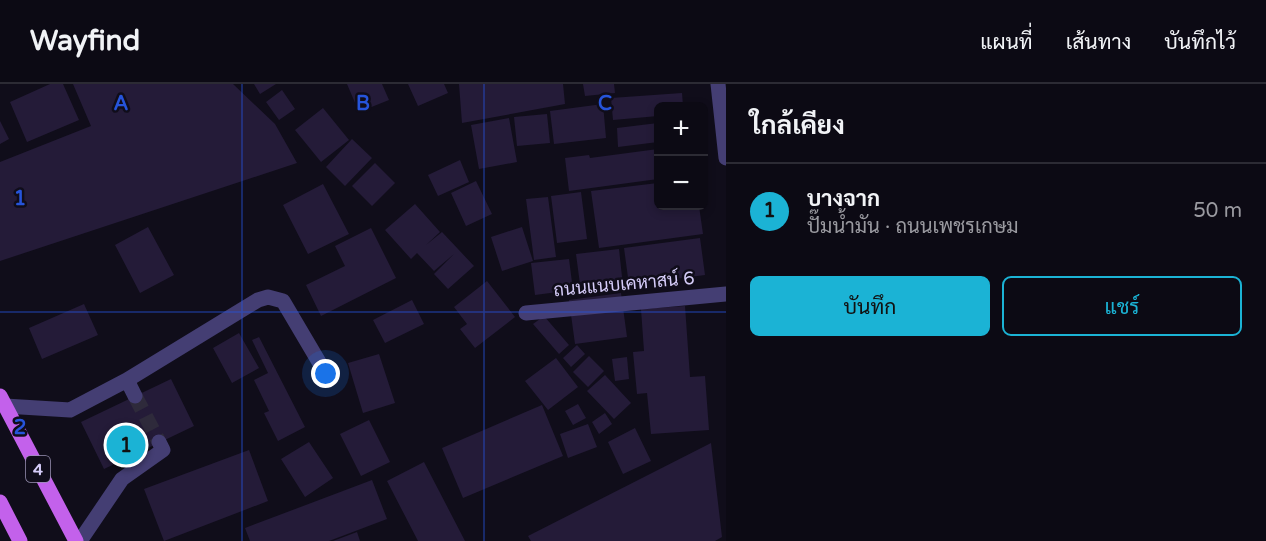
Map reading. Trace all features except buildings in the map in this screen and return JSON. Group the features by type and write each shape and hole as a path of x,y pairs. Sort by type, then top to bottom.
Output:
{"main road":[{"name":"4","path":"3,401 78,541"},
{"path":"0,504 20,541"}],"street":[{"path":"718,84 726,158"},
{"name":"ถนนแนบเคหาสน์ 6","path":"526,313 726,294"},
{"path":"3,401 70,410 127,380 258,300 268,297 283,302 319,362"},
{"path":"127,380 135,396"},
{"path":"78,541 122,479 163,450 159,442"}],"tunnel":[{"path":"135,396 159,442"}],"place":[{"name":"บางจาก","path":"126,445"}]}
